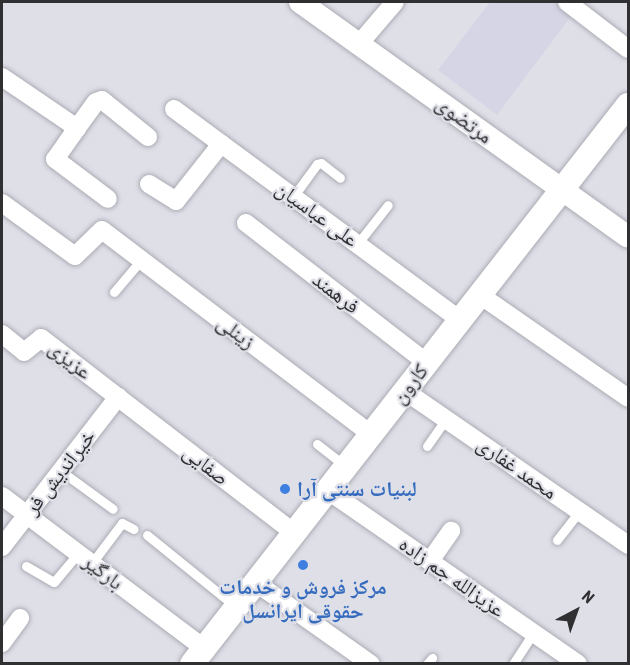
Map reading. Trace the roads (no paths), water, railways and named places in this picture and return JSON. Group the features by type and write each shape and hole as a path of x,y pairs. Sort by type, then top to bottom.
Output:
{"main road":[{"name":"کارون","path":"198,656 628,105"}],"street":[{"name":"مرتضوی","path":"300,2 628,237"},
{"path":"359,44 395,2"},
{"path":"567,2 628,49"},
{"path":"2,77 77,128"},
{"path":"108,199 55,159 96,102 102,100 148,137"},
{"name":"علی عباسیان","path":"174,109 460,320"},
{"path":"149,184 176,201 221,144"},
{"name":"زینلی","path":"2,203 75,256 102,230 371,435"},
{"name":"فرهمند","path":"246,223 427,363"},
{"path":"480,295 628,398"},
{"name":"عزیزی","path":"2,334 24,352 39,336 118,397"},
{"name":"محمد غفاری","path":"405,391 628,545"},
{"name":"خیراندیش فر","path":"2,548 118,397"},
{"name":"صفایی","path":"118,397 294,533"},
{"name":"عزیزالله جم زاده","path":"327,490 578,663"},
{"name":"بارگیر","path":"2,496 85,558 198,656"},
{"path":"430,561 451,531"},
{"path":"255,582 371,663"},
{"path":"2,643 20,618"}],"lane":[{"path":"293,197 317,164 321,163 340,178"},
{"path":"358,243 388,205"},
{"path":"114,292 141,260"},
{"path":"427,446 446,419"},
{"path":"317,444 346,466"},
{"path":"61,471 112,509"},
{"path":"557,540 580,511"},
{"path":"26,566 54,582 85,558 122,524 134,529"},
{"path":"147,535 236,607"},
{"path":"513,663 533,633"}],"place":[{"name":"لبنیات سنتی آرا","path":"285,489"},
{"name":"مرکز فروش و خدمات حقوقی ایرانسل","path":"303,565"}]}
